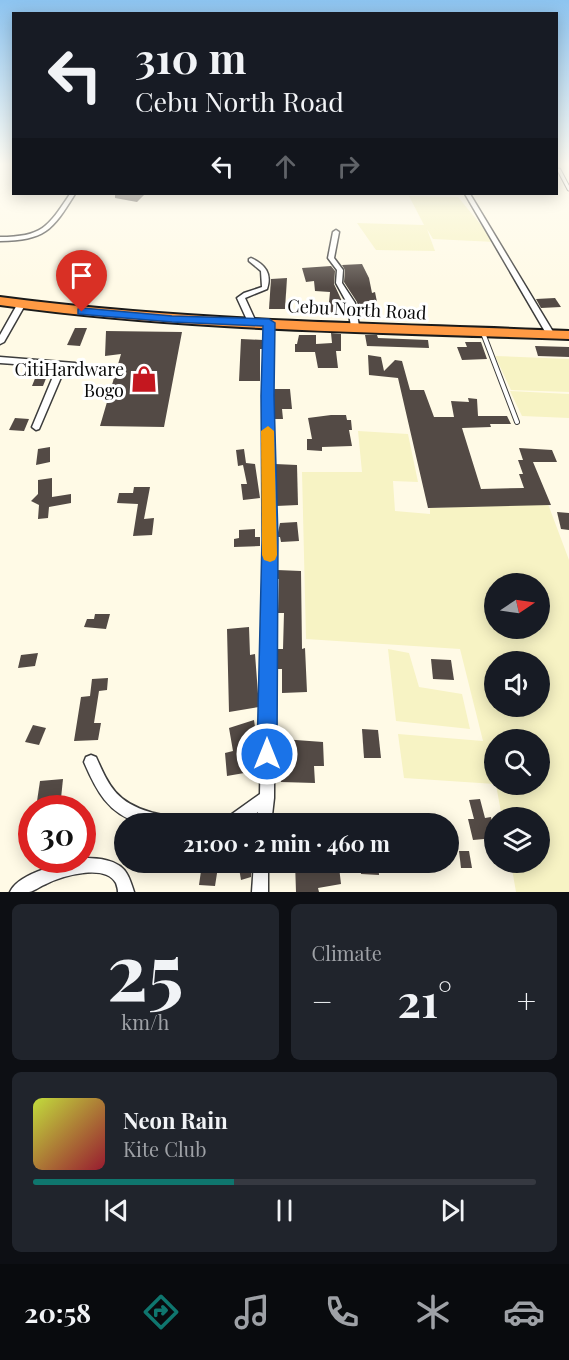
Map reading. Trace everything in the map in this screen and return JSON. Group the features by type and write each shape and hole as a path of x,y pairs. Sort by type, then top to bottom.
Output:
{"highway":[{"name":"Cebu North Road","path":"0,302 132,316 569,335"}],"street":[{"path":"0,239 30,237 43,233 52,225 65,205"},
{"path":"473,205 551,335"},
{"path":"336,232 331,258 340,270 339,283 351,303 355,326"},
{"path":"252,260 264,268 266,273 265,288 260,292 245,294 241,297 252,322"},
{"path":"0,342 21,305"},
{"path":"265,813 270,539 267,396 269,323"},
{"path":"0,360 75,366"},
{"path":"36,428 62,365"},
{"path":"91,762 103,789 119,805 134,813"},
{"path":"246,813 267,798"},
{"path":"18,892 48,874 75,866 110,868 120,876 126,892"},
{"path":"260,892 261,873"}],"lane":[{"path":"483,333 517,422"}],"shaded area":[{"path":"413,205 464,205 495,242 433,239 427,229 435,251 376,250 357,223 424,225"},
{"path":"495,356 569,359 569,392 511,390"},
{"path":"510,391 569,394 569,418 522,416"},
{"path":"358,431 408,434 418,482 393,481 395,511 430,514 430,508 548,504 569,560 569,892 516,892 513,873 550,873 550,807 500,807 498,795 550,795 550,729 484,729 484,783 404,778 398,734 483,741 460,649 306,639 302,472 362,472"},
{"path":"388,649 409,653 419,687 462,694 470,729 396,721"}],"building":[{"path":"362,264 369,278 372,293 375,292 376,319 363,318 362,311 359,311 357,302 344,282 345,270 342,265"},
{"path":"331,266 335,271 334,284 346,310 337,310 336,313 328,313 330,292 315,291 314,281 306,282 302,268"},
{"path":"287,278 285,309 269,309 271,279"},
{"path":"555,298 561,307 541,308 536,299"},
{"path":"75,328 87,328 80,346 67,345"},
{"name":"CitiHardware Bogo","path":"106,331 182,332 164,427 100,426 121,354 105,356"},
{"path":"331,333 341,334 341,351 336,351 338,368 318,368 315,352 295,352 295,344 297,344 299,335 316,335 316,344 332,343"},
{"path":"365,335 377,335 378,338 428,340 429,348 367,346"},
{"path":"241,339 263,340 263,349 260,349 260,381 239,381"},
{"path":"465,342 481,342 487,359 462,360 457,347 467,347"},
{"path":"535,346 569,347 569,357 538,356"},
{"path":"368,355 381,357 384,371 395,360 402,361 410,390 424,390 434,417 454,417 451,401 469,402 468,398 477,399 478,416 507,416 511,424 462,428 481,489 524,488 519,474 523,474 518,460 523,460 519,448 552,450 557,462 533,462 551,505 428,508 398,378 369,375"},
{"path":"38,371 49,371 43,386 32,386"},
{"path":"273,389 290,389 292,409 282,409 283,419 274,419"},
{"path":"346,415 347,420 351,420 352,430 349,430 352,446 322,447 322,451 307,450 307,439 312,439 308,418"},
{"path":"15,418 29,419 24,431 9,430"},
{"path":"50,447 50,462 36,465 38,449"},
{"path":"244,449 246,463 255,464 260,498 243,500 241,484 247,484 243,465 238,466 236,450"},
{"path":"275,464 297,465 298,505 276,506"},
{"path":"52,478 52,497 71,494 71,503 49,507 48,518 38,519 39,505 31,501 38,494 38,480"},
{"path":"134,487 150,487 144,519 154,518 152,535 133,536 138,504 117,503 119,493 133,493"},
{"path":"557,512 569,513 569,530 561,529"},
{"path":"297,522 299,541 281,542 280,537 277,537 280,523"},
{"path":"255,529 255,537 260,537 260,546 234,547 234,539 239,538 239,530"},
{"path":"277,570 301,571 302,649 305,648 307,692 282,693 282,669 278,669 278,649 283,649 284,613 278,613"},
{"path":"95,614 110,614 106,629 84,627 87,619 94,619"},
{"path":"249,627 250,655 255,654 259,707 229,712 227,629"},
{"path":"38,653 35,666 18,668 21,655"},
{"path":"431,659 451,660 454,680 433,679"},
{"path":"108,678 107,690 99,691 94,723 101,723 98,740 74,741 81,697 90,696 92,679"},
{"path":"254,720 255,727 259,726 259,738 247,742 250,772 227,776 225,753 233,751 229,728"},
{"path":"33,725 46,728 39,745 25,742"},
{"path":"362,729 378,730 381,758 364,758"},
{"path":"282,739 323,742 324,766 314,766 315,783 281,782"},
{"path":"63,779 61,795 38,795 40,781"},
{"path":"480,799 484,814 484,839 473,840 468,819 474,819 469,800"},
{"path":"459,851 469,851 472,868 461,868"},
{"path":"201,873 217,873 215,886 199,885"},
{"path":"240,873 251,873 251,877 241,880"},
{"path":"295,873 340,873 341,884 318,888 319,892 296,892"},
{"path":"379,873 379,875 361,874"}],"slow traffic":[{"path":"268,431 270,555"}],"place":[{"name":"CitiHardware Bogo","path":"144,379"}],"route":[{"path":"82,312 269,323 267,396 270,539 267,754"}]}
